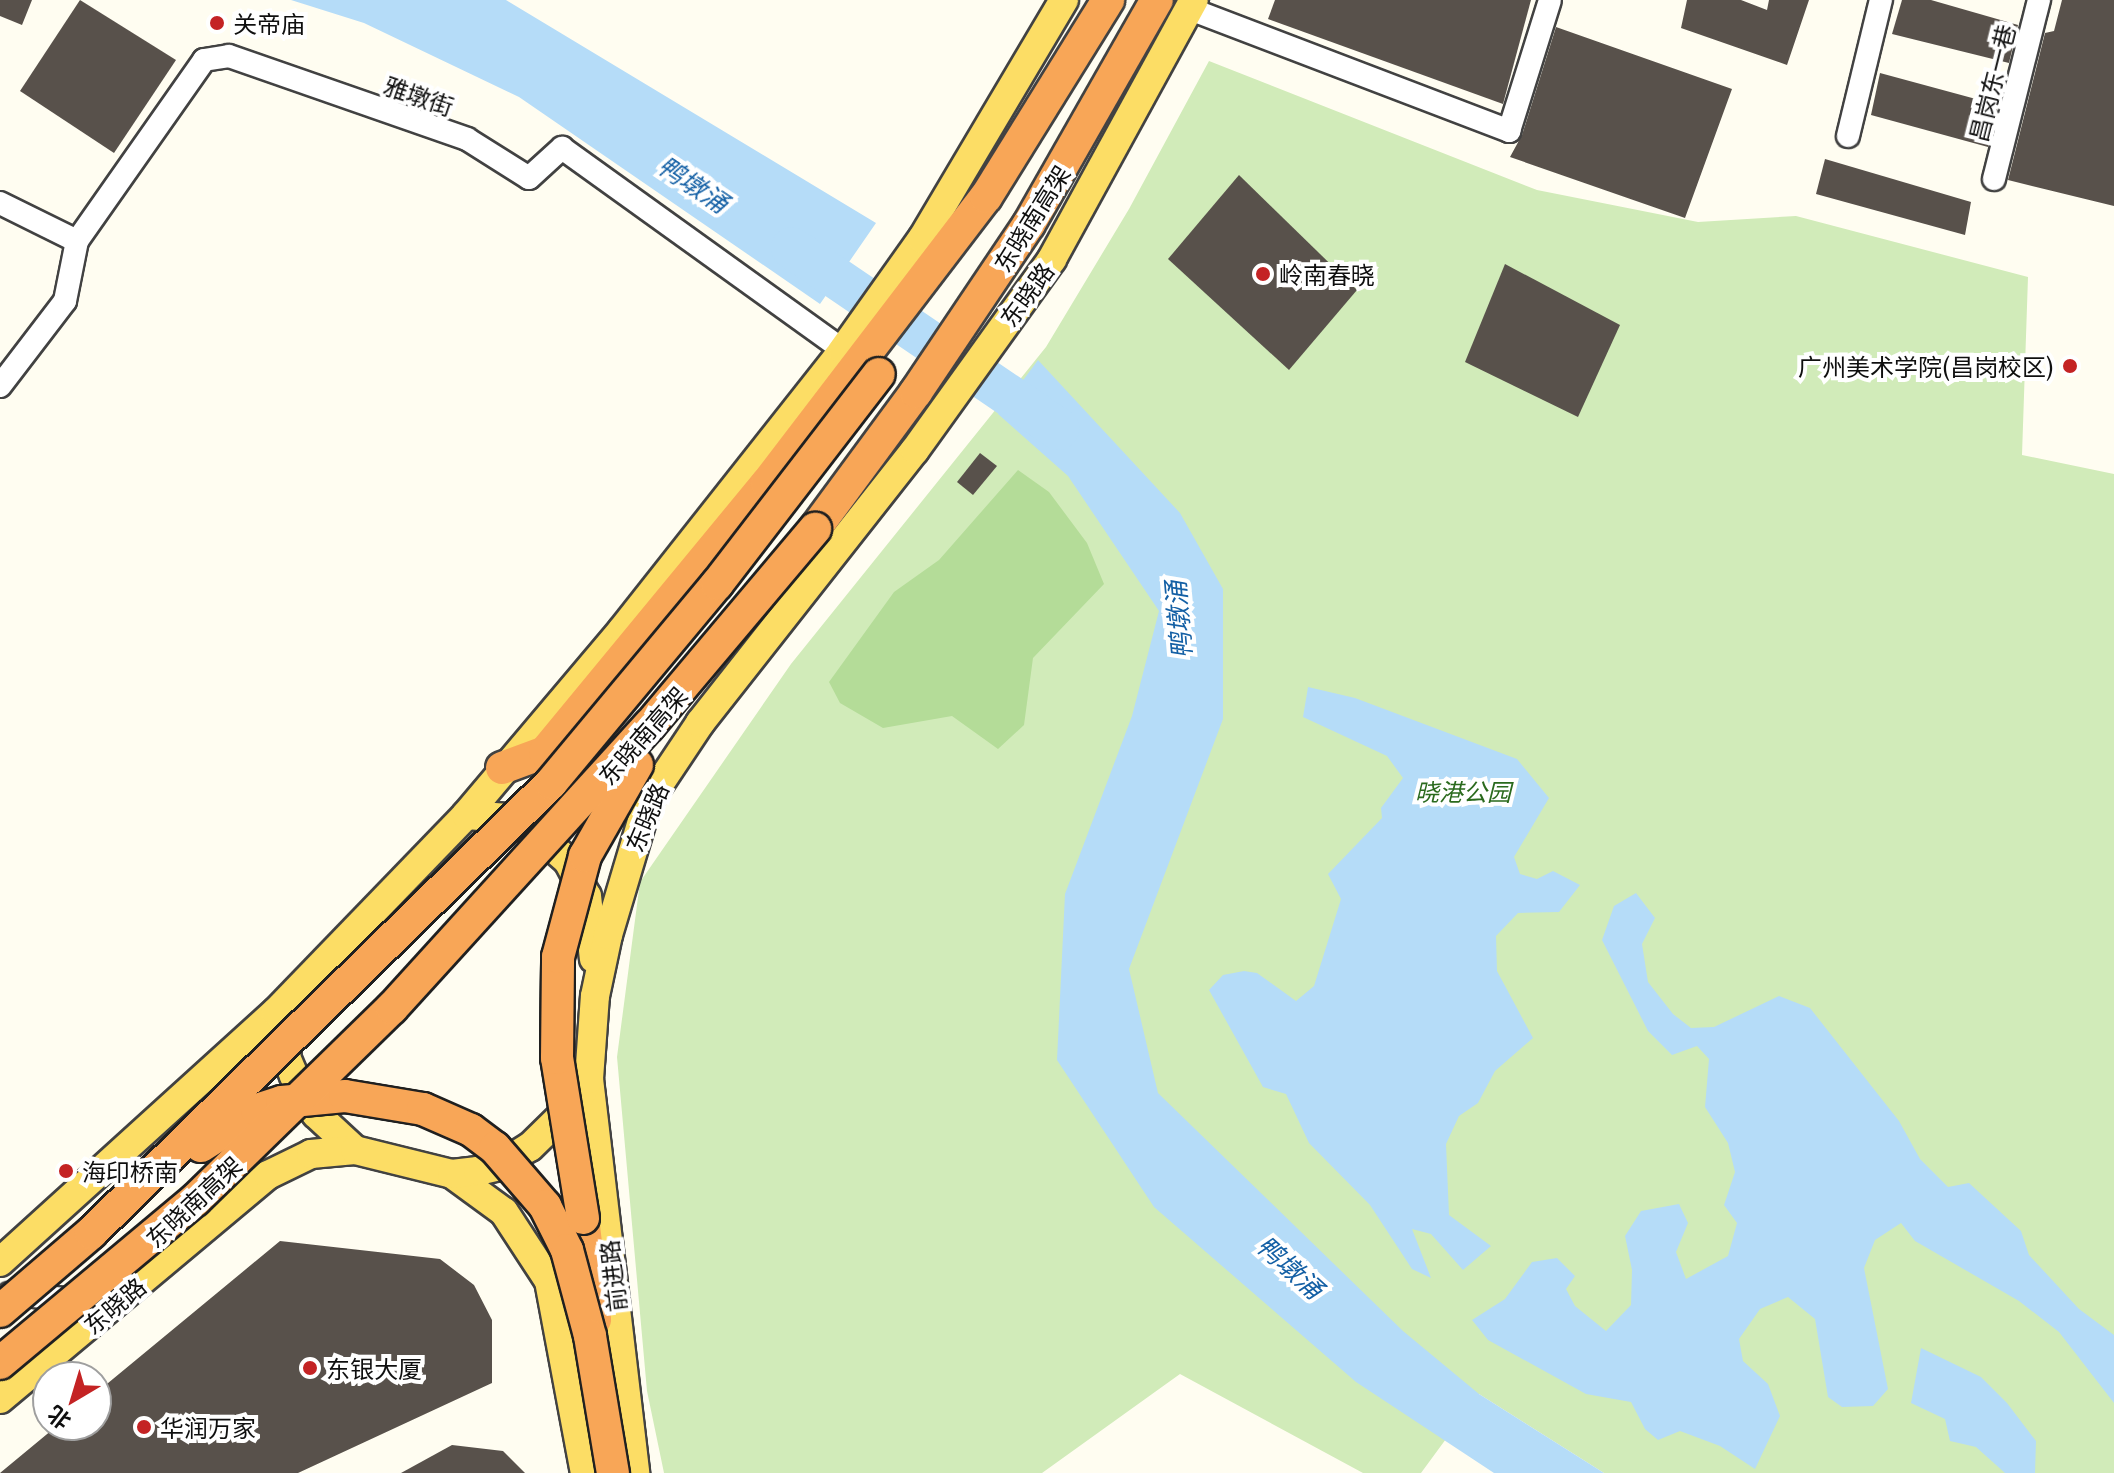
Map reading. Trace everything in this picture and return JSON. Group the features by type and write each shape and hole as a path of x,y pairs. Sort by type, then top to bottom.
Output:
{"highway":[{"path":"502,768 545,752 720,542 986,197 1110,0"},
{"name":"东晓南高架","path":"0,1311 91,1233 508,827 630,691 805,474 933,301 1021,168 1110,0"},
{"name":"东晓南高架","path":"0,1363 195,1200 392,1008 524,868 778,577 916,392 976,305 1029,224 1157,0"},
{"path":"614,1473 583,1218 557,1058 558,957 574,888 598,827 636,766 778,577"},
{"path":"91,1233 216,1135 282,1102 371,1096 449,1118 512,1164 557,1226 583,1303 614,1473"}],"main road":[{"path":"0,1262 302,985 466,815 502,768 623,629 848,343 922,239 1064,0"},
{"name":"东晓路","path":"0,1399 268,1175 311,1154 355,1150 452,1174 499,1166 530,1147 577,1101 589,1079 595,996 636,831 668,766 943,411 1052,259 1192,4"},
{"path":"466,815 505,818 536,833 568,861 587,896 595,996"},
{"path":"302,985 290,1018 286,1057 316,1114 355,1150"},
{"name":"前进路","path":"589,1079 635,1473"},
{"path":"452,1174 504,1212 549,1281 585,1473"}],"street":[{"path":"1192,4 1509,131 1550,0"},
{"path":"1848,136 1881,0"},
{"name":"昌岗东一巷","path":"1994,179 2039,0"},
{"name":"雅墩街","path":"77,241 204,60 229,56 467,139 529,178 562,148 848,343"},
{"path":"0,203 77,241 65,301 0,386"},
{"path":"0,1292 46,1301 123,1298"}],"green space":[{"name":"晓港公园","path":"1209,61 1537,190 1698,222 1796,216 2028,277 2022,455 2114,474 2114,1473 1604,1473 1479,1394 1421,1473 1363,1473 1180,1374 1042,1473 664,1473 647,1391 617,1057 640,882 791,664 1046,347 1129,209"},
{"path":"1018,470 1049,492 1087,543 1104,584 1033,658 1024,725 998,749 952,716 883,728 840,703 829,682 894,592 939,560"}],"water":[{"path":"291,0 506,0 876,223 820,304 519,97 364,23"},
{"path":"1038,360 1180,513 1223,589 1223,719 1129,969 1158,1093 1403,1331 1479,1394 1604,1473 1494,1473 1356,1382 1154,1207 1057,1060 1065,894 1132,716 1159,611 1068,476 998,414"},
{"path":"1308,687 1355,698 1517,759 1549,798 1514,857 1520,874 1537,879 1553,871 1580,885 1559,912 1518,913 1496,936 1497,971 1533,1038 1495,1071 1478,1103 1459,1116 1446,1144 1449,1215 1491,1246 1463,1270 1431,1234 1412,1229 1431,1278 1412,1269 1370,1205 1309,1143 1286,1094 1263,1087 1209,990 1223,975 1244,971 1257,973 1296,1001 1314,986 1341,899 1328,874 1382,818 1381,808 1403,778 1387,756 1303,717"},
{"path":"1636,893 1655,918 1642,944 1648,982 1673,1014 1691,1028 1714,1027 1779,996 1810,1008 1899,1121 1920,1159 1948,1187 1969,1183 2021,1231 2029,1255 2079,1309 2114,1335 2114,1403 2059,1332 2019,1301 1915,1241 1901,1223 1875,1240 1864,1268 1888,1389 1873,1406 1842,1407 1828,1397 1815,1319 1788,1297 1760,1309 1739,1339 1743,1361 1768,1384 1780,1416 1755,1469 1720,1446 1680,1431 1658,1440 1645,1429 1631,1402 1586,1394 1488,1340 1472,1320 1505,1299 1532,1262 1557,1258 1575,1276 1566,1289 1575,1306 1606,1331 1631,1305 1632,1270 1625,1236 1641,1211 1679,1204 1688,1223 1676,1252 1686,1279 1728,1256 1737,1223 1724,1205 1735,1172 1728,1143 1705,1107 1709,1059 1697,1046 1672,1055 1648,1031 1602,940 1614,906"},
{"path":"1921,1348 1981,1377 2007,1403 2036,1441 2035,1473 2005,1473 1976,1447 1950,1441 1945,1419 1911,1403"}],"building":[{"path":"0,0 32,0 22,25 0,16"},
{"path":"80,0 176,60 114,153 20,91"},
{"path":"1275,0 1531,0 1503,104 1268,19"},
{"path":"1687,0 1741,0 1767,10 1769,0 1809,0 1787,65 1681,28"},
{"path":"1902,0 1931,0 2018,25 2009,63 1892,34"},
{"path":"2062,0 2114,0 2114,206 2008,180 2045,33 2054,31"},
{"path":"1556,27 1732,89 1685,218 1510,157 1522,135"},
{"path":"1880,73 1998,105 1988,147 1871,115"},
{"path":"1825,159 1971,202 1965,235 1816,194"},
{"name":"岭南春晓","path":"1239,175 1357,290 1289,370 1168,259"},
{"path":"1505,264 1620,325 1578,417 1465,362"},
{"path":"980,453 997,466 973,495 957,482"},
{"name":"东银大厦","path":"280,1241 440,1259 474,1285 492,1320 492,1383 298,1473 0,1473 39,1441 112,1441 112,1380"},
{"path":"452,1445 503,1451 525,1473 401,1473"}],"waterway":[{"name":"鸭墩涌","path":"792,248 1058,429"}],"place":[{"name":"关帝庙","path":"217,23"},
{"name":"岭南春晓","path":"1263,274"},
{"name":"广州美术学院(昌岗校区)","path":"2070,366"},
{"name":"海印桥南","path":"66,1171"},
{"name":"东银大厦","path":"310,1368"},
{"name":"华润万家","path":"144,1427"}]}
